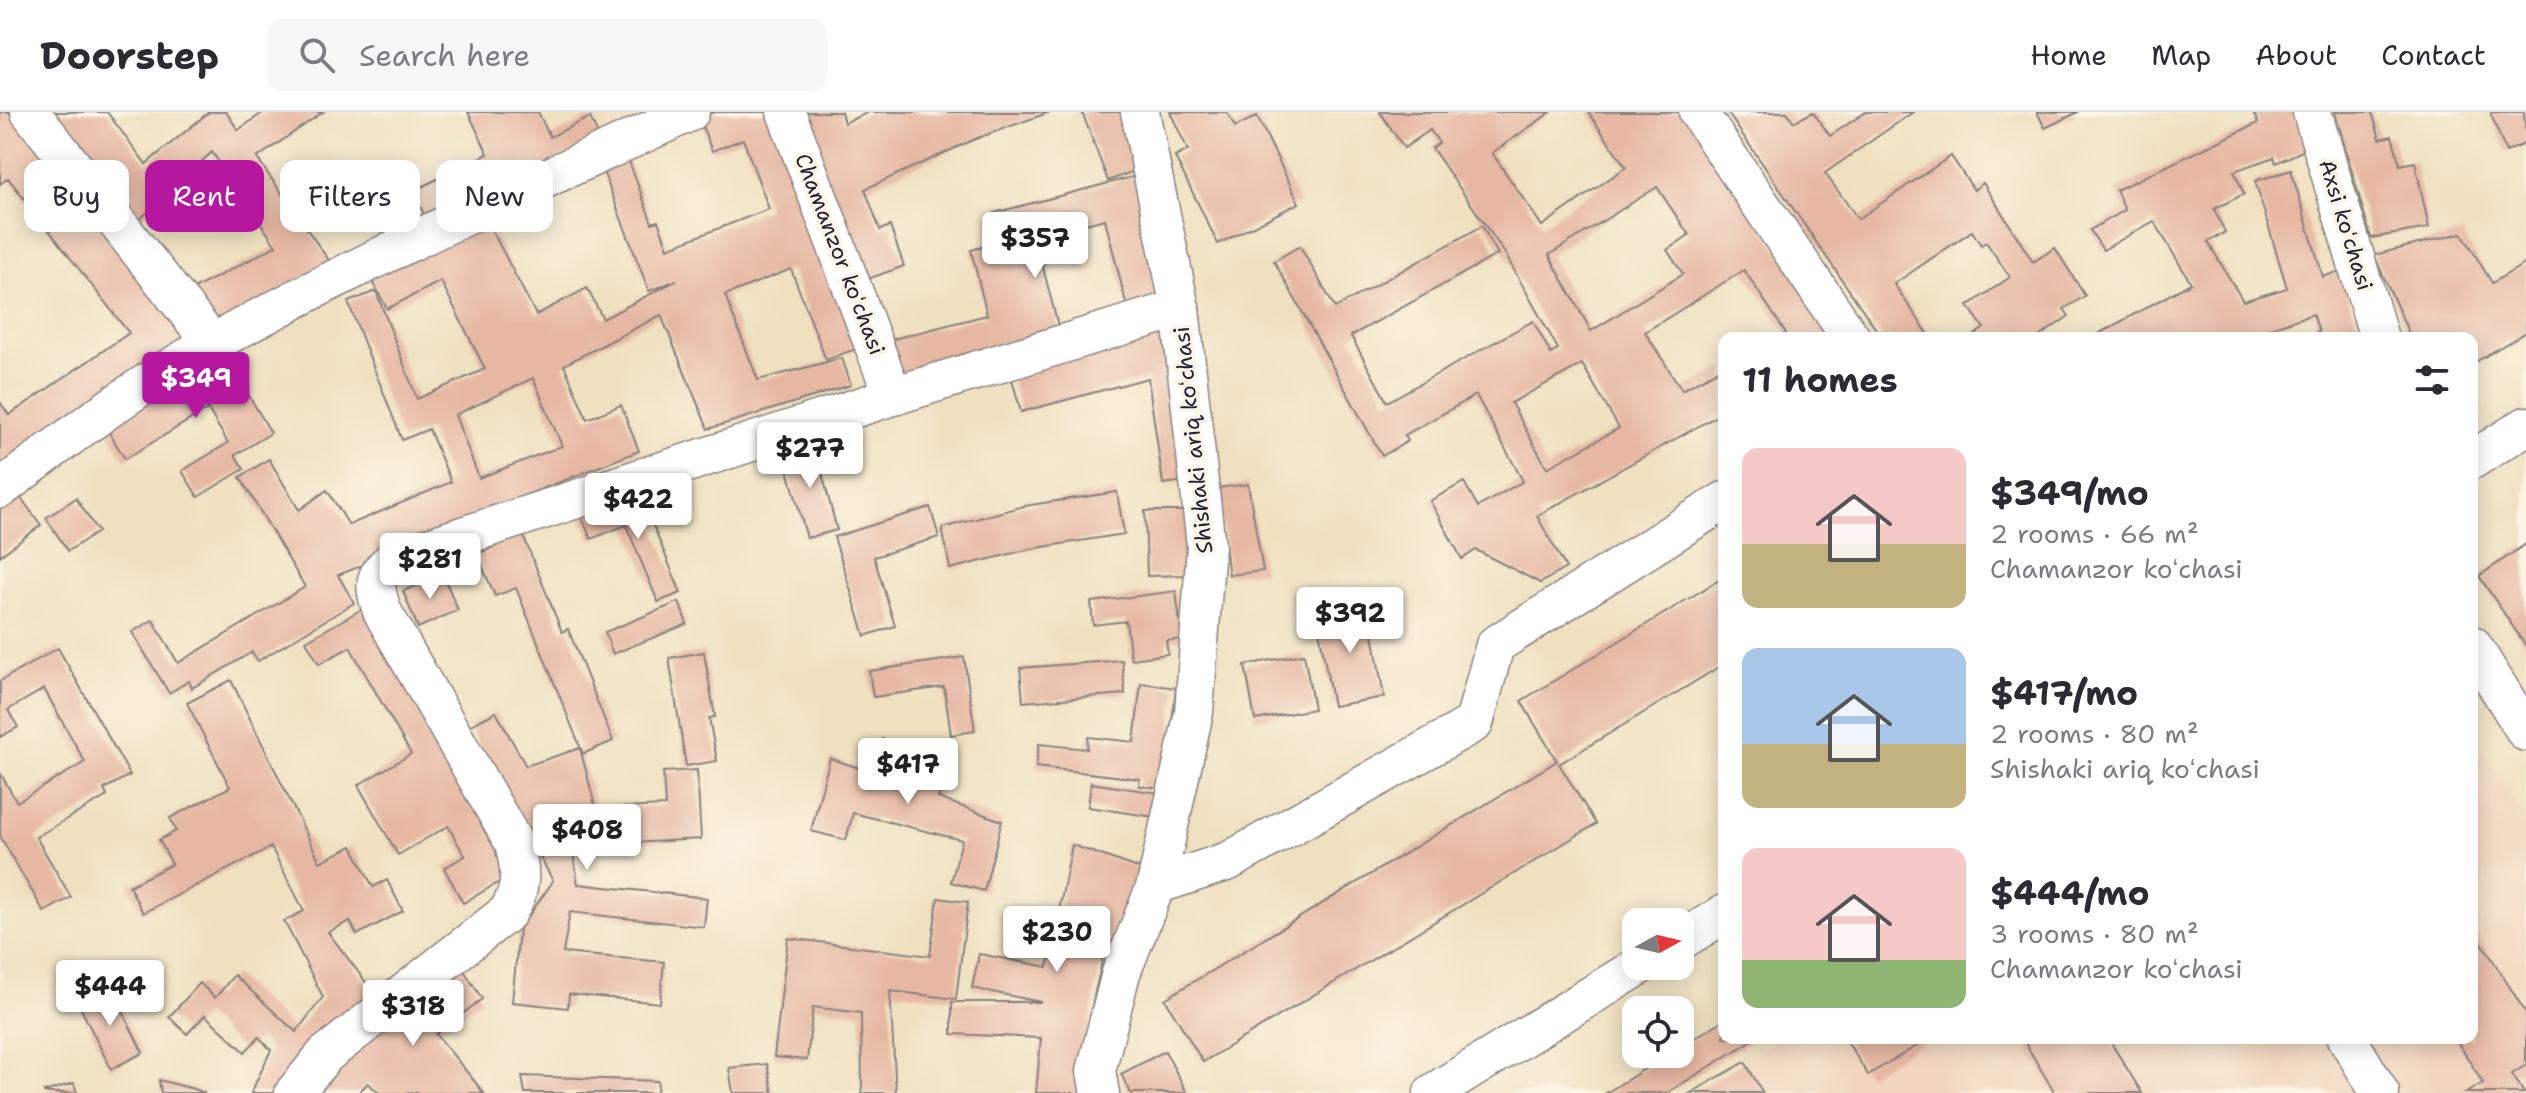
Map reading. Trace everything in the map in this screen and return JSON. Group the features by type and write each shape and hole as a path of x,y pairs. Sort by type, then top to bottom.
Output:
{"street":[{"path":"30,112 212,343"},
{"path":"0,489 75,432 212,343 362,265 690,112"},
{"name":"Chamanzor koʻchasi","path":"786,112 893,396"},
{"name":"Shishaki ariq koʻchasi","path":"1100,1093 1096,1071 1121,973 1156,885 1194,712 1206,546 1180,308 1140,112"},
{"path":"1698,112 1847,332"},
{"name":"Axsi koʻchasi","path":"2312,112 2377,332"},
{"path":"294,1093 325,1055 508,912 520,892 521,870 514,843 382,611 375,589 379,571 395,558 893,396 1180,308"},
{"path":"2478,456 2526,426"},
{"path":"1156,885 1229,861 1474,723 1495,645 1718,505"},
{"path":"2478,655 2526,732"},
{"path":"1694,932 1718,918"},
{"path":"1433,1093 1622,976"},
{"path":"2351,1044 2380,1093"}],"shaded area":[{"path":"2478,744 2526,819 2526,1093 1693,1093 1771,1044 2478,1044"}],"building":[{"path":"0,112 9,112 47,160 24,160 24,198 8,178 0,184"},
{"path":"54,112 107,112 145,163 145,214 138,221 129,209 129,160 91,160"},
{"path":"209,112 226,112 238,130 264,112 323,112 257,158 258,160 217,160 212,152 203,160 151,160"},
{"path":"468,112 538,112 550,137 590,117 600,139 553,162 476,160 488,154"},
{"path":"714,112 773,112 864,346 826,360 791,269 725,295 758,380 842,358 851,385 708,429 661,315 564,365 587,419 621,405 639,451 465,519 466,524 338,575 354,603 258,661 252,652 192,688 189,681 169,693 132,632 153,620 178,663 305,587 240,477 269,459 299,510 327,490 349,525 451,482 429,429 402,440 348,302 376,291 417,399 485,369 441,281 387,309 370,276 456,232 493,232 536,315 587,288 603,319 677,280 649,291 603,171 629,161 652,223 658,221 668,248 769,209 743,139 712,151 699,118","holes":["533,378 562,446 479,478 455,415"]},
{"path":"799,112 841,112 844,123 869,112 1050,112 975,139 865,189 880,230 890,226 904,266 860,282"},
{"path":"1082,112 1124,112 1145,167 1108,181"},
{"path":"1170,112 1227,112 1235,127 1257,116 1299,203 1218,244 1175,157 1188,150"},
{"path":"1380,112 1551,112 1492,153 1542,226 1626,167 1588,112 1683,112 1834,332 1785,332 1744,270 1645,332 1682,390 1718,370 1718,415 1537,516 1566,568 1540,583 1476,550 1462,559 1430,501 1464,482 1478,507 1523,481 1476,395 1405,435 1408,441 1382,456 1274,261 1300,246 1335,308 1482,226 1498,254 1351,336 1387,402 1533,321 1551,354 1558,349 1504,252 1432,148 1439,143 1430,130 1404,148","holes":["1657,187 1689,235 1667,250 1683,274 1591,331 1549,255","1582,364 1619,428 1547,468 1511,403"]},
{"path":"1727,112 1787,112 1794,122 1813,112 1830,136 1866,112 1913,112 1825,173 1858,219 1951,156 1974,190 1983,183 2033,262 2055,248 2085,296 2064,309 2069,316 2046,332 1978,332 1984,328 1968,306 2010,277 1986,242 1981,245 1972,231 1894,284 1927,332 1878,332"},
{"path":"2037,112 2078,112 2045,128"},
{"path":"2253,112 2293,112 2309,148 2276,163 2274,157 2234,171 2244,194 2214,209 2225,232 2208,242 2243,301 2287,288 2255,181 2291,170 2323,277 2340,271 2359,332 2319,332 2313,314 2258,332 2102,332 2191,283 2154,221 2103,250 2090,230 2125,210 2116,190 2258,123"},
{"path":"2335,112 2372,112 2380,139 2392,136 2400,165 2415,162 2429,228 2371,238"},
{"path":"2490,112 2524,112 2526,143 2506,152"},
{"path":"264,168 280,191 280,232 309,232 330,262 214,327 188,292 276,246 264,228"},
{"path":"1136,176 1167,297 1127,307 1105,219 1035,237 1062,341 899,383 889,340 987,315 971,250 1001,242 994,213"},
{"path":"436,180 436,219 428,223 420,206 420,188"},
{"path":"50,232 103,232 188,340 0,469 0,402 9,415 129,333"},
{"path":"2462,233 2492,283 2526,263 2526,332 2478,360 2478,332 2408,332 2374,255"},
{"path":"1166,330 1191,480 1163,484 1148,378 1021,412 1010,372"},
{"path":"223,352 271,433 235,455 244,469 198,497 182,471 228,443 208,409 125,459 104,424"},
{"path":"814,443 837,530 807,538 783,452"},
{"path":"1248,484 1263,571 1229,575 1217,488"},
{"path":"1117,492 1124,534 1030,549 950,569 942,528 1024,506"},
{"path":"18,494 41,525 0,556 0,507"},
{"path":"640,494 681,593 658,602 626,525 591,539 582,518"},
{"path":"76,498 98,532 68,551 46,518"},
{"path":"930,507 939,537 874,557 895,626 865,636 834,537"},
{"path":"1145,511 1187,511 1189,575 1147,576"},
{"path":"523,535 562,632 568,629 613,741 583,754 516,588 495,596 477,554"},
{"path":"2526,544 2526,646 2479,576"},
{"path":"443,575 458,610 418,628 403,591"},
{"path":"1718,581 1718,668 1559,764 1596,824 1203,1062 1165,999 1557,761 1521,701"},
{"path":"1176,591 1182,639 1166,641 1168,654 1131,659 1126,621 1093,625 1091,602"},
{"path":"679,602 687,624 613,654 605,632"},
{"path":"1368,605 1384,697 1333,706 1316,614"},
{"path":"362,609 518,871 463,903 444,868 465,856 448,826 398,855 358,785 411,754 350,647 319,664 306,641"},
{"path":"58,648 130,775 104,789 107,796 36,837 71,897 44,912 0,836 0,773 17,802 85,762 44,689 8,710 18,727 0,737 0,681"},
{"path":"704,652 715,717 709,718 717,761 686,766 669,658"},
{"path":"1304,654 1314,709 1255,720 1245,665"},
{"path":"964,657 975,731 951,735 944,687 873,697 869,671"},
{"path":"1122,660 1125,694 1023,702 1020,668"},
{"path":"231,680 320,862 352,846 373,887 387,880 403,911 357,935 350,921 328,932 374,993 291,1093 251,1093 271,1050 259,1037 245,1052 205,1015 187,1034 169,1017 200,983 215,998 234,975 296,1032 323,997 284,921 304,911 271,847 143,913 129,886 172,864 159,840 176,831 170,818 230,787 187,703"},
{"path":"1141,683 1176,688 1164,789 1139,786 1140,779 1036,767 1039,744 1087,749 1088,737 1134,742"},
{"path":"496,712 526,766 580,748 596,809 665,806 663,772 697,770 701,839 598,845 597,828 570,835 578,884 707,898 704,927 570,912 563,953 664,962 660,1003 569,994 568,1008 512,1002 519,930 553,881 469,726"},
{"path":"882,739 950,765 938,798 1002,821 984,891 951,882 962,840 853,813 846,840 811,831 830,758 870,772"},
{"path":"1091,783 1159,793 1155,817 1088,807"},
{"path":"1072,845 1141,869 1118,943 1107,939 1093,1001 1080,1093 1036,1093 1041,1038 952,1034 952,1002 1041,1002 972,988 979,954 1048,967"},
{"path":"938,898 968,902 956,999 890,991 896,1093 862,1093 861,1013 813,1007 807,1060 774,1057 788,938 930,956"},
{"path":"2478,937 2526,1013 2526,1065 2512,1074 2524,1093 2466,1093 2483,1083 2459,1044 2478,1044"},
{"path":"460,964 482,999 436,1034 484,1093 379,1093 368,1083 358,1093 310,1093"},
{"path":"110,986 143,1053 111,1069 78,1003"},
{"path":"1718,1024 1718,1044 1746,1044 1667,1093 1606,1093 1646,1068 1694,1068 1694,1038"},
{"path":"1849,1044 1920,1044 1868,1075"},
{"path":"2026,1044 2112,1044 2142,1093 2055,1093"},
{"path":"1165,1051 1187,1093 1131,1093 1121,1074"},
{"path":"1745,1062 1763,1093 1691,1093"},
{"path":"767,1064 773,1093 733,1093 729,1068"},
{"path":"522,1076 658,1081 657,1093 525,1093"},
{"path":"159,1080 194,1089 205,1093 161,1093"},
{"path":"74,1083 77,1093 44,1093 44,1092"}]}
